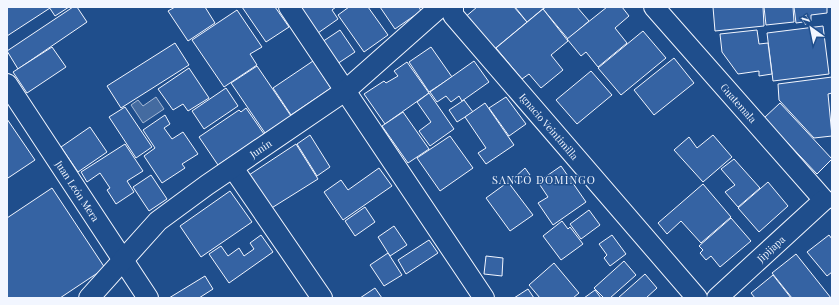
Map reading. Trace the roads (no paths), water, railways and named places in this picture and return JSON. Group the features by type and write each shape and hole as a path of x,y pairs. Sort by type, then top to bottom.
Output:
{"street":[{"path":"289,7 484,298"},
{"name":"Junín","path":"89,298 158,221 207,185 345,91 440,7"},
{"name":"Ignacio Veintimilla","path":"453,7 453,15 697,298"},
{"name":"Guatemala","path":"654,7 828,199"},
{"name":"Juan León Mera","path":"7,84 148,298"},
{"path":"233,168 322,298"},
{"name":"Jipijapa","path":"717,298 828,199"}],"water":[{"path":"156,97 164,109 143,123 131,105 138,100 143,106"}],"district":[{"name":"SANTO DOMINGO","path":"544,180"}]}
